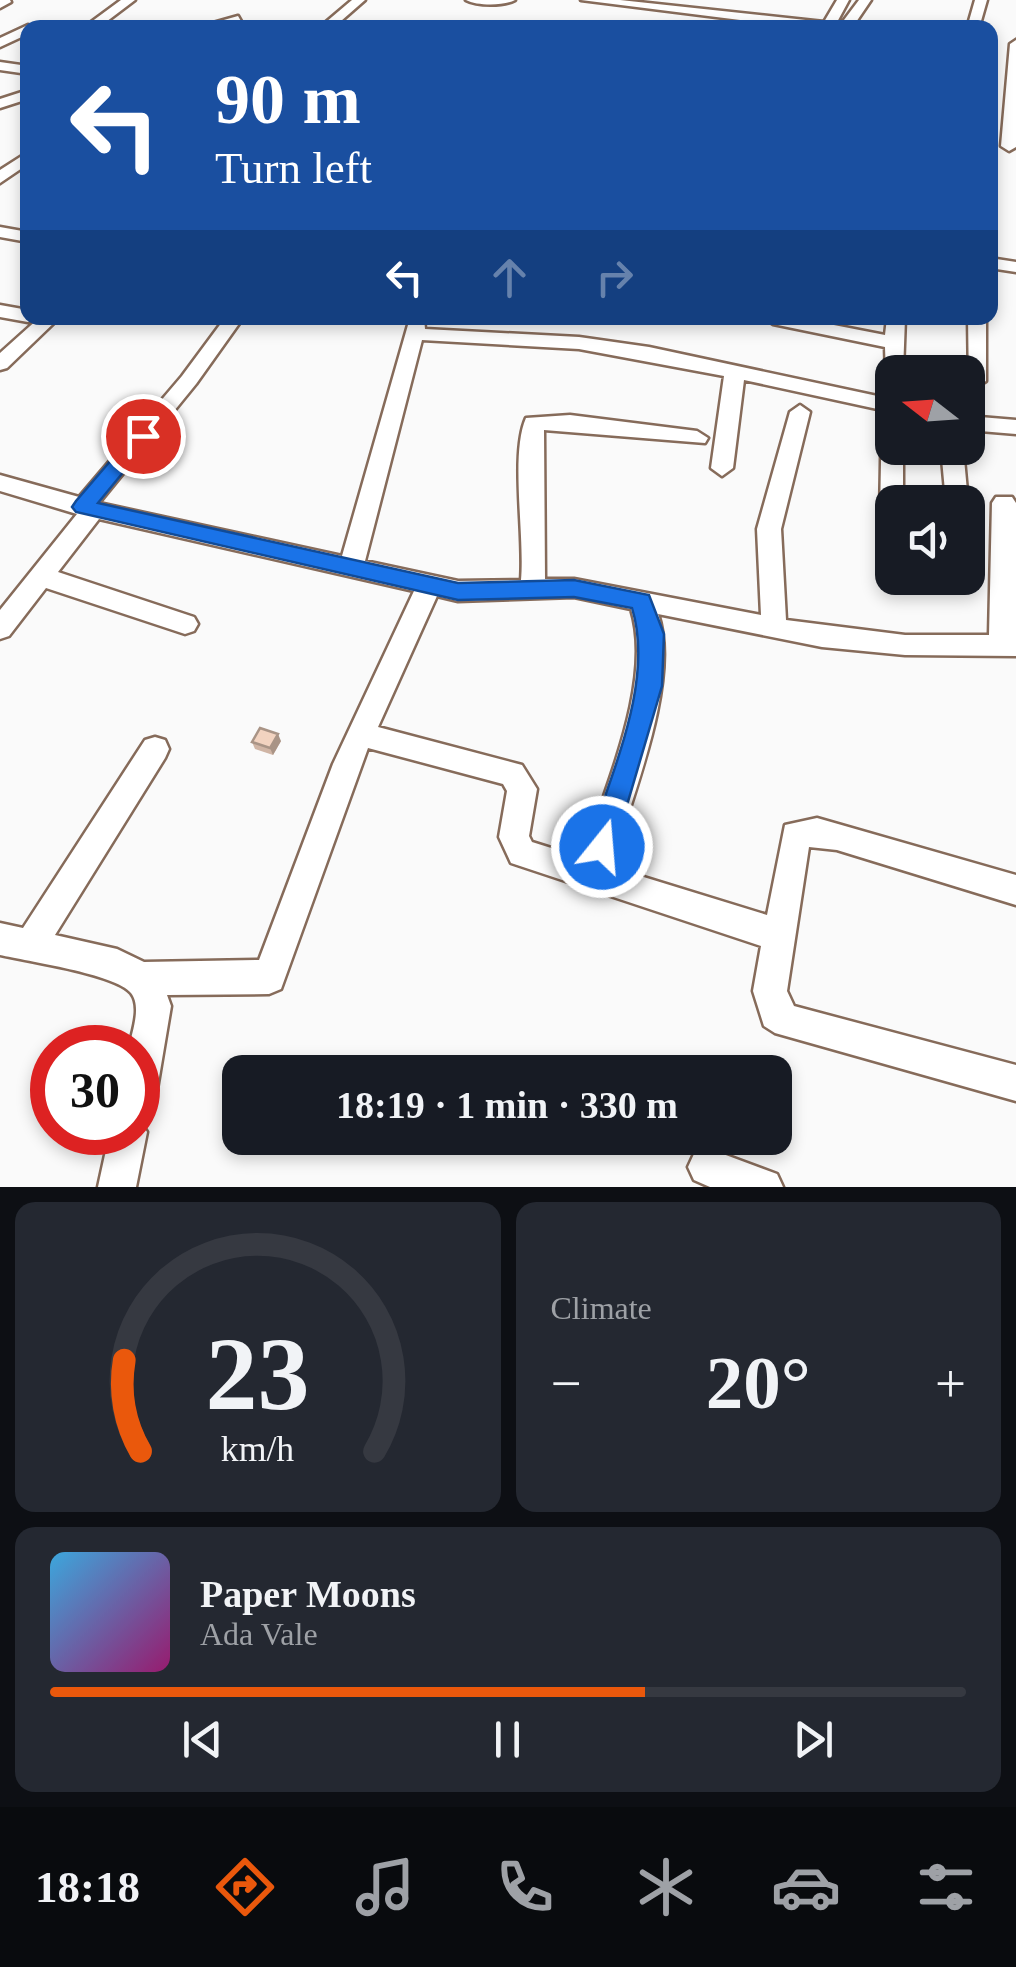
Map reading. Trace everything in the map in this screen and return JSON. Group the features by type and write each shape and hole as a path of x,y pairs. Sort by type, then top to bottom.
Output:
{"street":[{"path":"99,20 128,0"},
{"path":"335,20 359,0"},
{"path":"472,0 509,0"},
{"path":"587,0 627,2 734,20"},
{"path":"845,20 865,0"},
{"path":"667,20 674,10"},
{"path":"756,20 780,15 804,20"},
{"path":"999,44 1016,46 1009,146"},
{"path":"0,178 20,162"},
{"path":"0,364 34,325"},
{"path":"0,630 229,325"},
{"path":"808,325 895,343"},
{"path":"894,355 896,325"},
{"path":"976,355 977,325"},
{"path":"350,566 416,326 578,344 734,370 875,402"},
{"path":"722,468 734,370"},
{"path":"774,628 769,529 800,412"},
{"path":"532,590 536,548 530,464 534,423 570,422 698,438"},
{"path":"985,424 1016,427"},
{"path":"0,483 88,508 429,586 486,593 574,588 868,643 1009,645 1004,503"},
{"path":"40,576 185,624"},
{"path":"156,749 15,942 116,966 142,979 269,978 320,832 360,734 429,586"},
{"path":"593,876 650,686 652,634 641,601"},
{"path":"360,734 512,774 522,789 514,837 522,852 778,935"},
{"path":"1016,890 878,847 805,832 796,834 770,1003 776,1014 787,1021 1016,1083"},
{"path":"142,979 154,1006 151,1025"},
{"path":"117,1187 124,1155"},
{"path":"707,1167 764,1187"}],"building":[{"path":"260,728 278,734 270,748 252,742"}],"route":[{"path":"143,436 83,507 458,591 574,588 641,601 652,634 650,686 602,847"}]}
